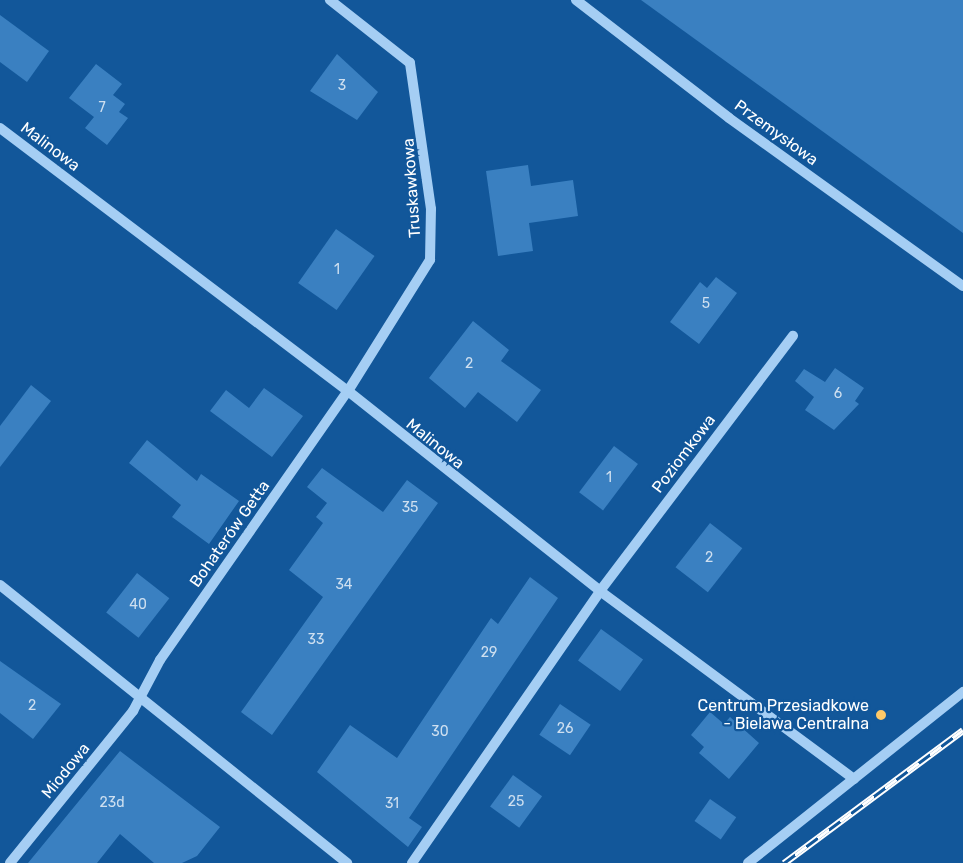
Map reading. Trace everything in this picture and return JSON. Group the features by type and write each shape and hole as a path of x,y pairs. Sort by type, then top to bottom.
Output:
{"street":[{"name":"Truskawkowa","path":"330,0 410,63 431,209 425,271 348,391"},
{"name":"Przemysłowa","path":"576,0 729,118 963,286"},
{"name":"Malinowa","path":"0,128 348,391 600,591 854,779"},
{"name":"Poziomkowa","path":"600,591 793,336"},
{"name":"Bohaterów Getta","path":"141,696 160,660 348,391"},
{"path":"0,585 347,863"},
{"path":"411,863 600,591"},
{"path":"748,863 963,692"},
{"name":"Miodowa","path":"10,863 141,696"}],"building":[{"path":"641,0 963,0 963,233"},
{"path":"0,15 49,51 27,82 0,62"},
{"path":"337,54 378,92 357,120 310,91"},
{"path":"96,64 122,84 113,95 125,104 119,112 128,118 107,145 85,128 94,117 69,98"},
{"path":"528,165 531,186 573,180 578,216 529,223 533,251 498,256 486,171"},
{"path":"336,229 375,256 337,310 298,283"},
{"path":"716,277 737,293 699,344 670,322 700,282 707,288"},
{"path":"473,321 509,350 501,361 541,390 517,422 478,392 465,408 429,378"},
{"path":"835,368 864,388 855,401 859,404 834,430 805,410 814,397 795,381 804,369 825,382"},
{"path":"31,385 51,401 0,467 0,426"},
{"path":"264,388 303,416 272,457 210,411 226,390 249,408"},
{"path":"147,440 197,481 201,474 239,501 209,544 172,517 181,505 129,463"},
{"path":"614,446 638,464 603,510 579,492"},
{"path":"322,468 383,512 407,480 438,503 272,735 241,712 323,597 289,570 323,523 316,517 327,503 307,487"},
{"path":"710,523 742,548 708,592 676,567"},
{"path":"137,573 169,598 139,638 106,612"},
{"path":"530,577 558,598 409,818 422,827 408,847 317,772 350,725 397,758 491,618 498,624"},
{"path":"601,629 643,660 620,691 578,661"},
{"path":"0,661 61,704 33,739 0,713"},
{"path":"560,704 591,725 570,755 539,735"},
{"path":"710,712 724,724 730,717 759,743 729,779 699,753 704,747 691,735"},
{"path":"120,751 220,827 197,856 182,863 154,863 120,834 97,863 28,863"},
{"path":"513,775 542,796 519,828 490,807"},
{"path":"710,799 736,817 721,839 695,821"}],"railway":[{"path":"784,863 963,730"}],"place":[{"name":"Centrum Przesiadkowe - Bielawa Centralna","path":"881,715"}]}
